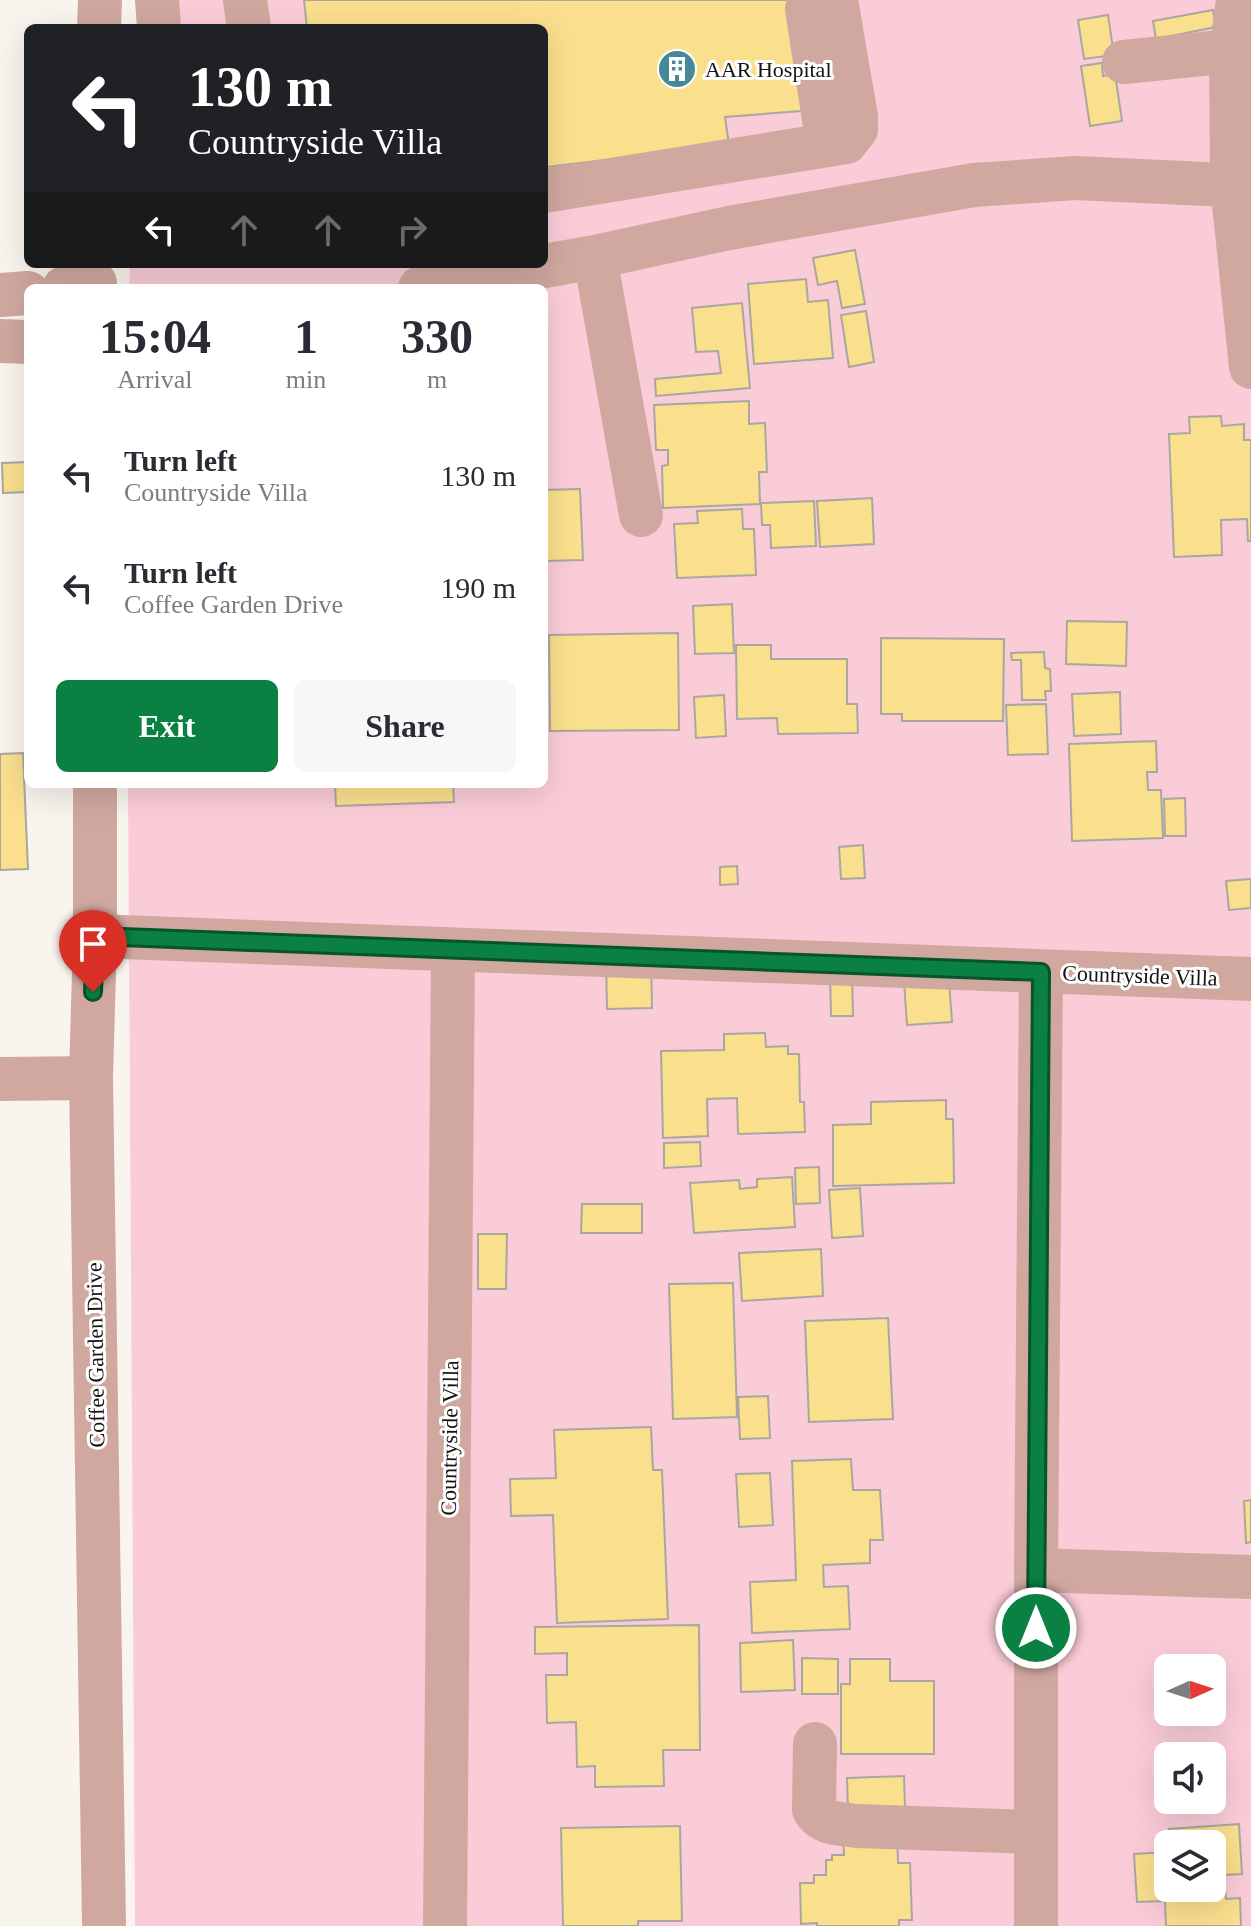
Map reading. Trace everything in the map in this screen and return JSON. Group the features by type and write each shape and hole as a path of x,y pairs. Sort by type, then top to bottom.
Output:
{"street":[{"path":"99,24 100,0"},
{"path":"157,0 159,24"},
{"path":"245,0 248,24"},
{"path":"806,0 831,64"},
{"path":"548,190 828,145 836,0"},
{"path":"1238,0 1231,51 1242,185 1251,367"},
{"path":"1124,62 1231,51"},
{"path":"548,265 729,228 974,185 1075,178 1242,185"},
{"path":"595,257 641,515"},
{"path":"443,284 533,268"},
{"path":"0,295 24,293"},
{"path":"0,341 24,342"},
{"name":"Coffee Garden Drive","path":"95,788 91,1078 104,1926"},
{"name":"Countryside Villa","path":"95,936 1251,979"},
{"name":"Countryside Villa","path":"445,1926 453,950"},
{"path":"1036,1926 1041,972"},
{"path":"0,1079 91,1078"},
{"path":"1036,1570 1251,1577"},
{"path":"815,1744 814,1810 819,1818 829,1822 856,1826 1036,1832"}],"shaded area":[{"path":"139,0 1251,0 1251,1926 135,1926 128,788 548,788 548,284 129,284 130,268 548,268 548,24 138,24"}],"building":[{"name":"AAR Hospital","path":"304,0 801,0 814,110 725,117 729,145 548,167 548,24 307,24"},
{"path":"1213,10 1216,27 1156,39 1153,21"},
{"path":"1108,15 1114,55 1084,59 1078,20"},
{"path":"1102,63 1103,76 1115,74 1122,121 1090,126 1081,66"},
{"path":"855,250 865,304 842,308 837,281 818,285 813,258"},
{"path":"806,279 808,302 828,300 833,358 754,364 748,284"},
{"path":"742,303 750,388 656,396 655,379 721,373 718,351 696,352 692,308"},
{"path":"866,311 874,362 849,367 841,315"},
{"path":"749,401 749,424 765,423 767,472 759,472 760,504 663,508 662,466 668,465 668,450 656,450 654,405"},
{"path":"1221,416 1222,426 1244,424 1244,440 1251,440 1251,541 1248,541 1247,519 1221,520 1222,555 1174,557 1169,434 1190,433 1189,417"},
{"path":"24,462 24,492 3,493 2,463"},
{"path":"580,489 583,560 548,561 548,490"},
{"path":"872,498 874,544 820,547 817,501"},
{"path":"814,501 816,546 771,548 770,525 762,525 761,503"},
{"path":"742,509 743,529 754,529 756,575 677,578 674,524 698,523 697,511"},
{"path":"732,604 734,653 695,654 693,606"},
{"path":"1067,621 1127,622 1126,666 1066,664"},
{"path":"678,633 679,730 550,731 549,635"},
{"path":"881,638 1004,639 1003,721 902,721 902,714 881,714"},
{"path":"736,645 771,645 771,659 847,659 847,704 857,704 858,733 778,734 777,718 737,719"},
{"path":"1044,652 1045,668 1050,669 1051,691 1045,691 1046,700 1022,700 1021,660 1012,660 1011,653"},
{"path":"1120,692 1121,734 1074,736 1072,694"},
{"path":"724,695 726,736 696,738 694,697"},
{"path":"1046,704 1048,754 1008,755 1006,705"},
{"path":"1156,741 1157,772 1147,772 1148,790 1161,790 1163,838 1072,841 1069,744"},
{"path":"23,753 28,869 0,870 0,754"},
{"path":"335,788 453,788 454,802 336,806"},
{"path":"1185,798 1186,836 1165,836 1164,799"},
{"path":"863,845 865,878 841,879 839,847"},
{"path":"737,866 738,884 720,885 720,867"},
{"path":"1251,879 1251,908 1229,910 1226,881"},
{"path":"651,959 652,1008 607,1009 606,960"},
{"path":"852,970 853,1016 831,1016 830,971"},
{"path":"949,980 952,1022 907,1025 904,982"},
{"path":"765,1033 766,1047 788,1046 788,1054 799,1054 800,1102 804,1102 805,1132 738,1134 737,1098 707,1099 708,1136 663,1138 661,1051 724,1050 724,1034"},
{"path":"946,1100 946,1119 953,1119 954,1183 833,1186 833,1125 871,1124 871,1102"},
{"path":"700,1142 701,1166 664,1168 664,1143"},
{"path":"819,1167 820,1203 796,1204 795,1168"},
{"path":"792,1177 795,1227 694,1233 690,1183 739,1180 740,1189 757,1187 757,1179"},
{"path":"860,1188 863,1236 832,1238 829,1190"},
{"path":"582,1204 642,1204 642,1233 581,1233"},
{"path":"478,1234 507,1234 506,1289 478,1289"},
{"path":"821,1249 823,1296 742,1301 739,1253"},
{"path":"733,1283 737,1417 673,1419 669,1284"},
{"path":"888,1318 893,1419 809,1422 805,1321"},
{"path":"768,1396 770,1438 740,1439 738,1397"},
{"path":"651,1427 653,1470 662,1470 668,1619 557,1623 553,1515 511,1516 510,1479 556,1478 554,1430"},
{"path":"851,1459 853,1490 880,1490 883,1540 870,1540 870,1563 823,1565 824,1587 848,1586 850,1629 752,1633 750,1582 796,1580 792,1461"},
{"path":"770,1473 773,1525 739,1527 736,1474"},
{"path":"1251,1500 1251,1542 1246,1543 1244,1501"},
{"path":"699,1625 700,1750 663,1750 664,1786 595,1787 595,1766 577,1767 576,1722 547,1723 546,1675 567,1675 567,1653 535,1654 535,1627"},
{"path":"793,1640 795,1690 741,1692 740,1643"},
{"path":"802,1658 838,1659 838,1694 802,1694"},
{"path":"850,1659 890,1659 890,1681 934,1681 934,1754 841,1754 841,1684 850,1684"},
{"path":"904,1776 905,1808 848,1810 847,1778"},
{"path":"1239,1824 1242,1874 1226,1875 1226,1830 1169,1829"},
{"path":"680,1826 682,1921 638,1921 638,1926 563,1926 561,1828"},
{"path":"897,1832 898,1863 910,1863 912,1920 899,1920 899,1926 801,1924 800,1883 814,1883 814,1875 826,1875 826,1860 832,1860 832,1855 844,1855 843,1834"},
{"path":"1154,1853 1154,1901 1137,1902 1134,1854"},
{"path":"1240,1898 1241,1926 1166,1926 1165,1902 1226,1902 1226,1899"}],"place":[{"name":"AAR Hospital","path":"677,69"}],"route":[{"path":"93,992 95,936 1041,972 1036,1628"}]}
